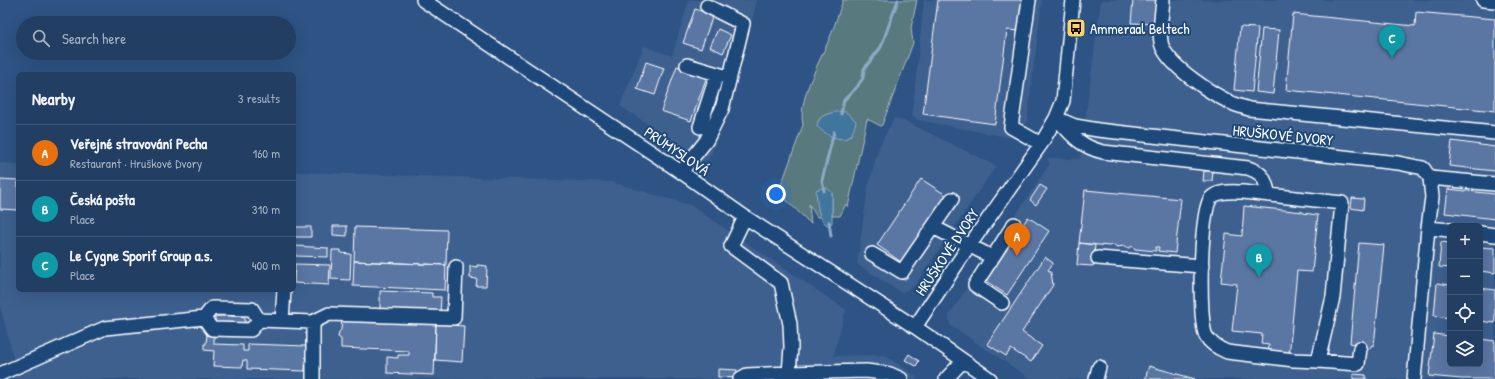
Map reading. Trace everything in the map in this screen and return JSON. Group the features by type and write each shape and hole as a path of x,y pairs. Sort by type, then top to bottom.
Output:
{"street":[{"name":"PRŮMYSLOVÁ","path":"423,0 681,172 745,217 915,327"},
{"path":"1028,0 1012,127 1041,144"},
{"name":"HRUŠKOVÉ DVORY","path":"915,327 969,246 1041,144 1056,118 1063,101 1073,0"},
{"path":"1163,0 1161,35 1162,45 1167,55 1181,71 1234,104 1248,109 1495,133"},
{"path":"1483,0 1495,1"},
{"path":"681,172 706,141 722,109 743,24 707,6"},
{"path":"687,65 730,78"},
{"path":"700,127 717,74"},
{"path":"1056,118 1078,142 1092,150 1256,170 1262,175 1269,195"},
{"name":"HRUŠKOVÉ DVORY","path":"1056,118 1075,126 1098,130 1412,165 1422,168 1430,178"},
{"path":"1414,379 1432,197 1430,178 1495,184"},
{"path":"1318,361 1333,297 1342,203 1244,192 1222,193 1211,198 1206,211 1202,266 1202,317 1206,336 1219,349 1227,352 1294,360 1358,364 1360,348"},
{"path":"872,254 902,272 952,199"},
{"path":"745,217 731,246 781,283 790,324 791,347 789,373"},
{"path":"1002,303 975,285 1014,224"},
{"path":"933,227 992,257"},
{"path":"1428,228 1447,230"},
{"path":"1483,233 1495,235"},
{"path":"1098,258 1202,266"},
{"path":"259,320 313,322 329,314 454,318 456,267"},
{"path":"282,321 284,292"},
{"path":"4,373 105,328 204,318 212,308 252,309 259,320"},
{"path":"204,318 212,329 250,330 259,320"},
{"path":"313,322 313,379"},
{"path":"915,327 990,379"},
{"path":"946,379 963,360"},
{"path":"740,379 747,375 875,371 890,374 901,379"}],"shaded area":[{"path":"689,0 757,0 727,114 709,159 704,161 620,106 644,46 672,56"},
{"path":"924,0 1042,0 1027,121 1013,138 918,120 912,115"},
{"path":"1101,0 1495,0 1495,379 1031,379 950,325 949,315 1049,165 1048,158 1080,159"},
{"path":"842,111 847,113 856,121 850,136 842,139 832,137 823,132 817,126 820,118 826,114"},
{"path":"894,118 907,122 996,166 915,285 902,293 857,264 868,187 879,147"},
{"path":"0,163 16,164 16,292 296,292 296,172 611,182 690,205 846,310 833,356 885,355 919,379 15,379 14,360 0,306"},
{"path":"827,188 832,192 832,223 829,226 822,220 817,205 816,190"}],"green space":[{"path":"843,0 917,0 911,28 913,43 882,125 881,126 867,119 848,207 846,204 840,216 832,216 832,192 818,208 822,217 817,217 809,204 811,224 779,193 779,191 803,125 802,114 807,91 832,32","holes":["842,111 847,138 836,137 825,132 819,128 818,121 825,115"]}],"building":[{"path":"938,0 1024,0 1020,31 1007,30 995,124 923,114"},
{"path":"1133,0 1158,0 1156,24 1131,23"},
{"path":"695,9 713,15 701,49 683,43"},
{"path":"1416,12 1495,19 1495,111 1286,90 1293,14 1415,26"},
{"path":"1240,27 1258,28 1252,92 1234,90"},
{"path":"718,29 731,35 723,53 710,47"},
{"path":"1262,29 1279,30 1273,94 1256,92"},
{"path":"646,62 664,68 655,95 637,89"},
{"path":"677,66 707,76 691,121 661,111"},
{"path":"1452,141 1495,147 1495,171 1449,166"},
{"path":"1204,171 1213,171 1212,181 1203,181"},
{"path":"0,179 16,180 16,210 0,209"},
{"path":"921,179 946,195 901,262 877,245"},
{"path":"1040,185 1047,189 1036,205 1030,200"},
{"path":"1448,189 1495,194 1495,219 1445,213"},
{"path":"1085,190 1181,199 1175,253 1158,251 1159,247 1156,247 1156,251 1135,249 1133,246 1129,248 1124,246 1117,247 1114,245 1109,246 1079,243"},
{"path":"1352,198 1364,199 1363,210 1351,208"},
{"path":"1244,206 1318,215 1312,272 1297,271 1289,357 1277,356 1278,351 1268,350 1269,345 1261,344 1262,334 1232,331 1237,284 1221,282 1226,234 1242,236"},
{"path":"1028,217 1049,231 1007,295 986,281"},
{"path":"333,226 347,226 347,236 333,235"},
{"path":"296,227 311,227 311,237 296,237"},
{"path":"355,227 447,230 446,265 354,261"},
{"path":"1441,242 1447,243 1447,268 1439,267"},
{"path":"1079,243 1095,245 1093,266 1077,265"},
{"path":"1359,243 1384,245 1374,346 1372,345 1369,349 1363,345 1360,348 1350,343"},
{"path":"296,246 328,248 328,257 296,256"},
{"path":"1483,247 1495,248 1495,273 1483,271"},
{"path":"332,250 341,250 341,253 351,254 350,280 331,279"},
{"path":"1045,257 1053,263 1048,270 1051,272 1053,285 1022,332 1042,346 1031,362 1011,349 1006,356 987,344"},
{"path":"354,261 446,265 445,290 353,286"},
{"path":"296,264 330,265 329,285 296,283"},
{"path":"477,265 487,266 486,286 476,286 477,279 470,278 470,266 477,267"},
{"path":"1437,283 1447,285 1447,318 1434,316"},
{"path":"1483,288 1495,290 1495,323 1483,321"},
{"path":"380,291 432,293 432,297 441,297 440,314 380,312"},
{"path":"224,314 245,317 245,325 215,324 215,316 224,316"},
{"path":"342,319 436,322 434,375 387,373 387,357 398,358 398,355 409,355 409,351 341,348 341,339 338,337 341,330"},
{"path":"436,324 464,326 462,362 435,360"},
{"path":"207,334 214,335 214,344 243,345 243,351 248,351 248,344 306,346 305,371 247,369 247,361 243,360 242,367 213,366 214,351 204,350"},
{"path":"1434,334 1447,336 1447,367 1483,367 1483,339 1495,341 1495,379 1461,379 1429,376"},
{"path":"909,354 919,361 916,366 905,360"},
{"path":"1149,366 1195,379 1145,379"},
{"path":"718,369 737,370 737,378 718,377"},
{"path":"1353,374 1366,375 1366,379 1353,379"}],"waterway":[{"path":"841,114 844,100 857,87 863,78 864,69 881,47 898,0"},
{"path":"824,191 822,180 834,132"},
{"path":"829,222 831,236"}],"place":[{"name":"Ammeraal Beltech","path":"1076,28"},
{"name":"Le Cygne Sporif Group a.s.","path":"1392,58"},
{"name":"Veřejné stravování Pecha","path":"1017,256"},
{"name":"Česká pošta","path":"1259,277"}]}
